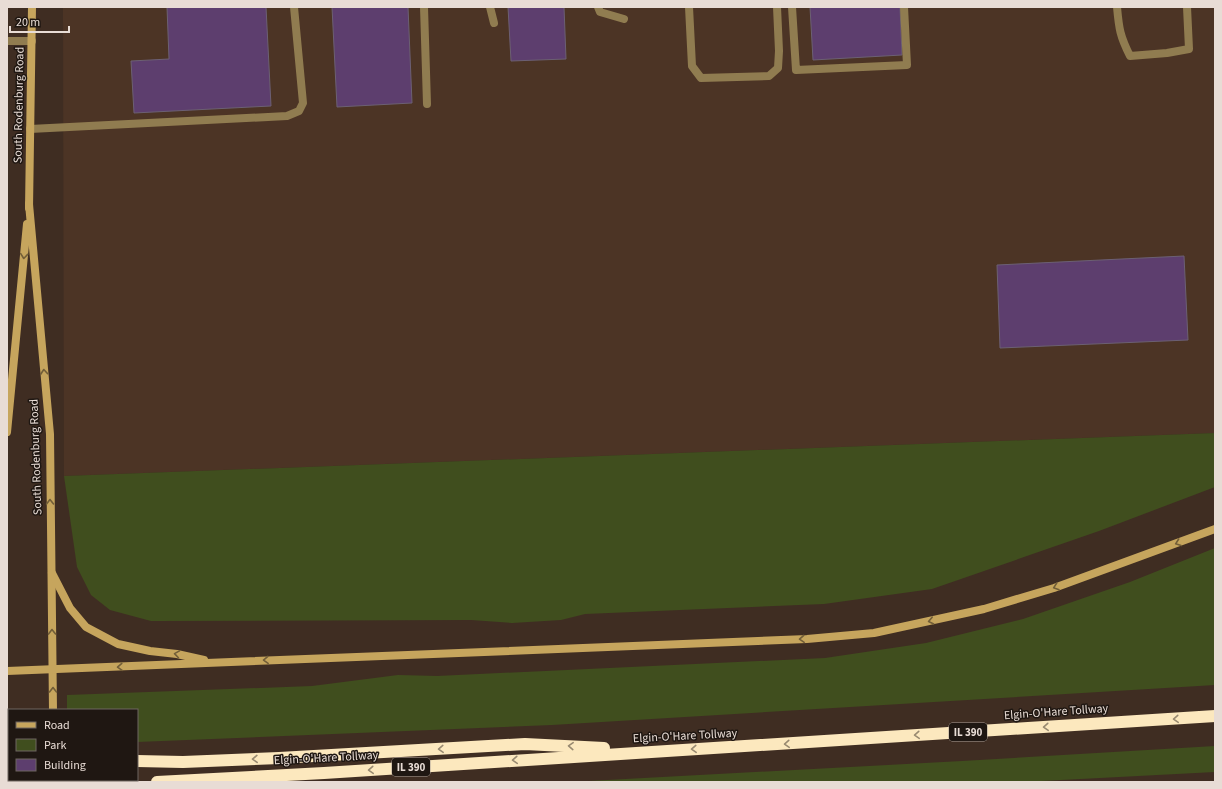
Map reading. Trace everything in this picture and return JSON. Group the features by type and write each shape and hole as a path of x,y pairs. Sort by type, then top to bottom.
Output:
{"highway":[{"name":"Elgin-O'Hare Tollway","path":"157,782 324,773 1215,716"},
{"path":"138,761 183,762 280,758 525,744 666,751"}],"street":[{"name":"South Rodenburg Road","path":"7,432 29,204 32,7"},
{"name":"South Rodenburg Road","path":"29,204 50,434 53,709"},
{"path":"7,672 215,662 807,639 874,633 984,609 1054,588 1215,529"},
{"path":"51,570 70,608 86,627 118,644 215,662"}],"lane":[{"path":"30,129 287,116 299,111 303,103 294,7"},
{"path":"424,7 427,104"},
{"path":"490,7 494,23"},
{"path":"598,7 600,12 624,19"},
{"path":"689,7 692,66 701,78 769,76 778,68 779,51 777,7"},
{"path":"792,7 796,70 907,64 904,7"},
{"path":"1117,7 1119,30 1130,56 1167,53 1188,49 1187,7"},
{"path":"7,41 32,41"}],"shaded area":[{"path":"63,7 1215,7 1215,433 64,476"}],"green space":[{"path":"1215,433 1215,487 1099,531 932,589 824,604 585,614 561,620 512,623 471,620 151,621 110,610 91,595 77,567 64,476"},
{"path":"1215,548 1215,685 552,725 138,742 138,709 67,709 67,695 312,686 398,675 437,676 825,658 926,643 1023,619 1130,582"},
{"path":"1215,746 1215,772 1023,782 570,782 962,761"}],"building":[{"path":"167,7 266,7 271,106 134,113 131,61 169,59"},
{"path":"332,7 408,7 412,103 337,107"},
{"path":"508,7 564,7 566,59 511,61"},
{"path":"810,7 900,7 902,55 813,60"},
{"path":"1184,256 1188,340 1000,348 997,265"}]}
